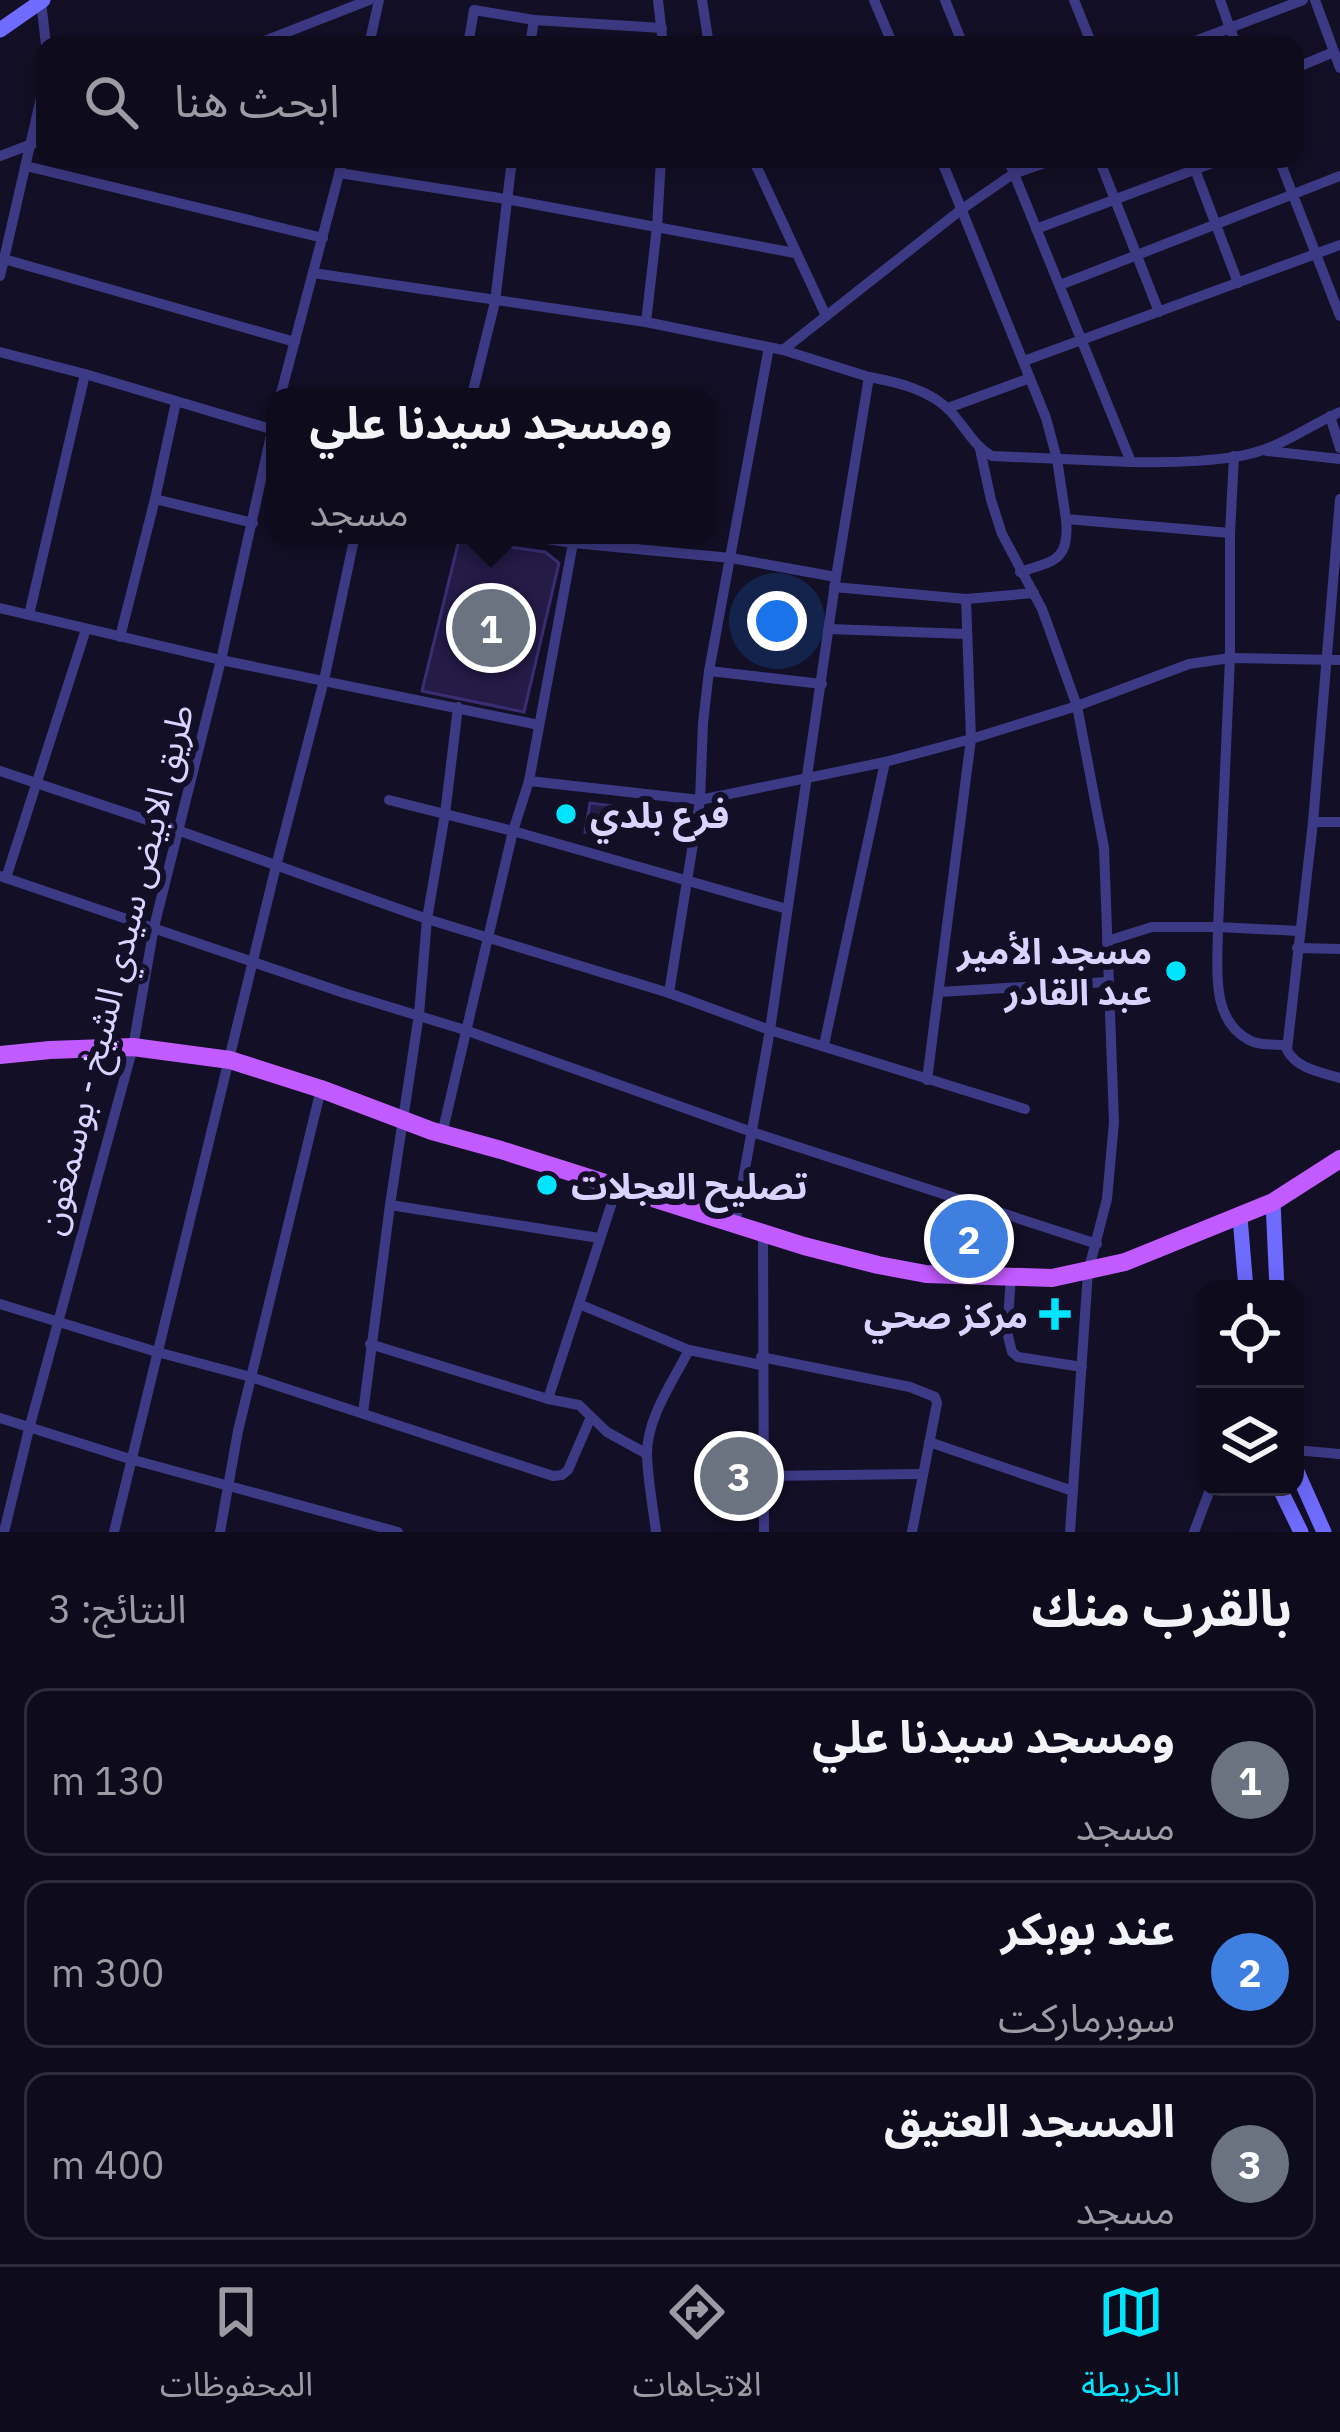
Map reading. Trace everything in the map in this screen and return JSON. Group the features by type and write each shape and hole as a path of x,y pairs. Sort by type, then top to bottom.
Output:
{"main road":[{"path":"0,1055 133,1047 230,1060 442,1134 763,1233 926,1274 1052,1278 1125,1262 1273,1202 1340,1160"}],"street":[{"path":"0,30 42,0"},
{"path":"42,0 45,36"},
{"path":"277,36 369,0"},
{"path":"371,36 379,0"},
{"path":"662,36 659,1 673,0"},
{"path":"702,0 708,36"},
{"path":"874,0 889,36"},
{"path":"945,0 959,36"},
{"path":"1074,0 1088,36"},
{"path":"1220,0 1233,36"},
{"path":"1210,36 1303,0"},
{"path":"1315,0 1340,68"},
{"path":"469,36 474,5 534,20 662,28"},
{"path":"531,36 534,20"},
{"path":"1304,64 1334,52"},
{"path":"0,156 36,142"},
{"path":"0,276 26,166 36,147"},
{"path":"26,166 323,238"},
{"path":"282,388 340,168"},
{"path":"473,388 494,302 511,168"},
{"path":"646,322 660,168"},
{"path":"757,168 826,316"},
{"path":"945,168 1046,418 1057,459 1066,541 1055,561 1021,572"},
{"path":"1011,168 1130,462"},
{"path":"783,350 962,209 1013,174 1030,168"},
{"path":"1102,168 1159,312"},
{"path":"1036,230 1184,168"},
{"path":"1194,168 1238,283"},
{"path":"1283,168 1340,316"},
{"path":"339,173 795,253"},
{"path":"1060,285 1340,176"},
{"path":"1024,361 1340,245"},
{"path":"2,258 295,342"},
{"path":"313,273 646,322 783,350 930,396 948,408 980,449 996,519 1052,632 1077,706 1104,848 1114,1122 1107,1199 1088,1272 1070,1532"},
{"path":"668,993 700,800 709,671 769,347"},
{"path":"0,352 266,424"},
{"path":"28,615 85,374"},
{"path":"735,1224 770,1030 869,377"},
{"path":"948,408 1030,377"},
{"path":"119,638 176,402"},
{"path":"980,449 997,457 1160,463 1234,456 1263,450 1335,414 1340,448"},
{"path":"1263,450 1340,459"},
{"path":"1234,456 1219,992 1234,1028 1252,1042 1286,1046"},
{"name":"طريق الابيض سيدي الشيخ - بوسمغون","path":"4,1532 133,1047 154,927 266,463"},
{"path":"155,499 253,523"},
{"path":"1340,499 1313,822 1286,1046 1298,1064 1340,1078"},
{"path":"1066,518 1230,533"},
{"path":"114,1532 324,680 353,544"},
{"path":"442,1134 529,781 573,544"},
{"path":"584,544 731,558 835,582 966,599 1034,593"},
{"path":"927,1080 970,740 966,599"},
{"path":"0,608 119,638 539,725"},
{"path":"86,629 3,877 1097,1244"},
{"path":"829,629 968,634"},
{"path":"529,781 700,800 970,740 1190,664 1230,658 1340,660"},
{"path":"709,671 822,684"},
{"path":"363,1413 458,707"},
{"path":"824,1046 885,762"},
{"path":"0,771 427,919 1025,1109"},
{"path":"389,800 787,909"},
{"path":"1313,822 1340,822"},
{"path":"1107,941 1152,927 1299,931"},
{"path":"1297,948 1340,949"},
{"path":"940,992 1108,982"},
{"path":"220,1532 238,1431 321,1089"},
{"path":"548,1399 617,1187"},
{"path":"1273,1202 1277,1280"},
{"path":"390,1204 598,1238"},
{"path":"1240,1217 1245,1280"},
{"path":"763,1233 764,1532"},
{"path":"1011,1277 1007,1332 1012,1352 1018,1357 1082,1367"},
{"path":"0,1304 251,1377 557,1476 568,1470 591,1417"},
{"path":"579,1304 689,1350 929,1393 937,1403 912,1532"},
{"path":"370,1344 579,1406 617,1439 647,1454"},
{"path":"656,1532 647,1454 655,1419 689,1350"},
{"path":"0,1418 130,1459 398,1532"},
{"path":"929,1442 1073,1491"},
{"path":"1304,1451 1340,1454"},
{"path":"763,1476 923,1474"},
{"path":"1304,1487 1324,1532"},
{"path":"1194,1532 1208,1496"},
{"path":"1283,1496 1301,1532"}],"building":[{"path":"458,544 545,552 559,563 524,712 422,691"},
{"path":"590,803 614,806 609,836 585,832"}],"place":[{"name":"ومسجد سيدنا علي","path":"491,628"},
{"name":"فرع بلدي","path":"566,814"},
{"name":"مسجد الأمير عبد القادر","path":"1176,971"},
{"name":"تصليح العجلات","path":"547,1185"},
{"name":"عند بوبكر","path":"969,1239"},
{"name":"مركز صحي","path":"1055,1314"},
{"name":"المسجد العتيق","path":"739,1476"}]}
